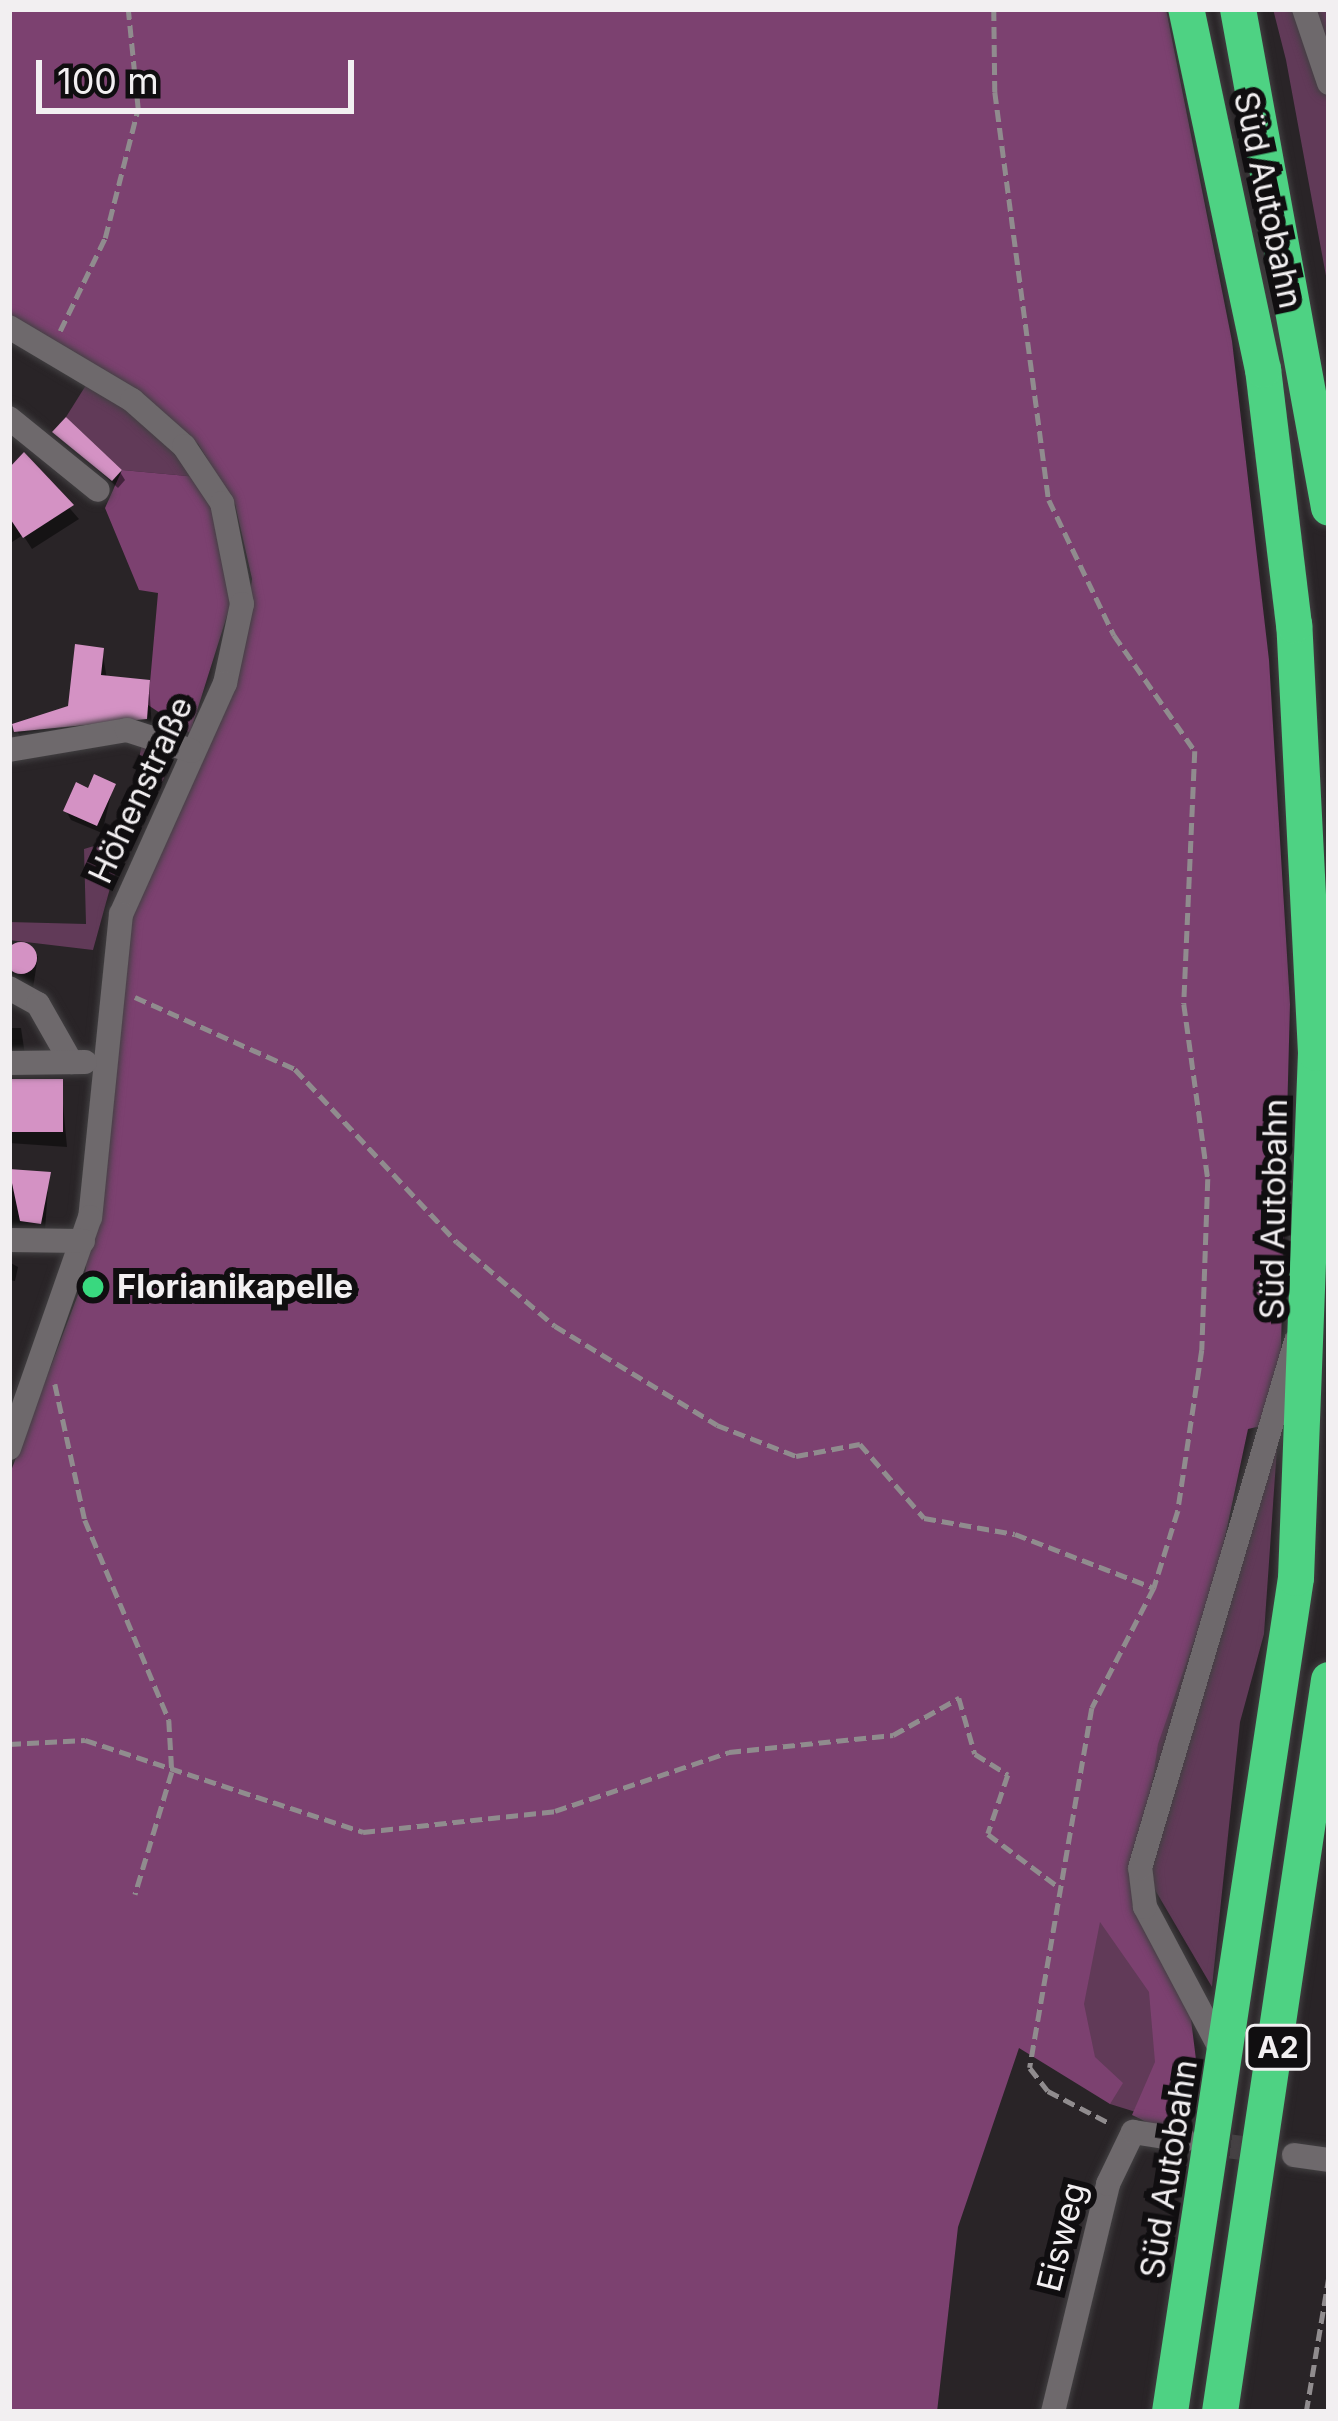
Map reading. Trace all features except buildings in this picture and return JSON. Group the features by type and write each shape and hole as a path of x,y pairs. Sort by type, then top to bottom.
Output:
{"highway":[{"name":"Süd Autobahn","path":"1170,2412 1226,2068 1296,1578 1312,1298 1312,910 1294,625 1263,370 1186,9"},
{"name":"Süd Autobahn","path":"1238,9 1329,508"},
{"name":"A2","path":"1220,2412 1329,1680"}],"street":[{"path":"1304,9 1328,80"},
{"path":"1328,80 1329,37"},
{"name":"Höhenstraße","path":"9,327 170,432 229,520 237,639 135,875 106,988 83,1241 9,1448"},
{"path":"9,418 98,490"},
{"path":"9,750 127,730 192,752"},
{"path":"9,988 38,1004 71,1062"},
{"path":"9,1063 101,1061"},
{"path":"9,1240 83,1241"},
{"path":"1226,2068 1209,2011 1145,1907 1140,1868 1312,1298"},
{"path":"1133,2132 1184,2140"},
{"name":"Eisweg","path":"1053,2412 1108,2184 1133,2132"},
{"path":"1294,2155 1329,2160"}],"path":[{"path":"50,351 105,238 138,109 128,9"},
{"path":"994,9 995,92 1049,500 1114,635 1195,751 1184,1004 1208,1179 1202,1350 1178,1511 1154,1588 1092,1708 1056,1885 1030,2068 1048,2091 1133,2132"},
{"path":"106,988 295,1069 457,1242 555,1325 717,1425 796,1456 860,1444 924,1518 1015,1534 1154,1588"},
{"path":"43,1350 92,1540 169,1720 172,1772 135,1895"},
{"path":"9,1744 85,1739 172,1772 363,1832 443,1827 555,1811 730,1752 893,1735 959,1698 975,1754 1008,1775 988,1834 1056,1885"},
{"path":"1306,2412 1329,2274"}],"shaded area":[{"path":"9,9 1166,9 1232,341 1269,660 1290,1004 1279,1422 1248,1429 1217,1575 1158,1744 1135,1900 1189,2003 1198,2076 1161,2129 1132,2115 1155,2062 1149,1992 1100,1922 1084,2004 1095,2057 1123,2083 1110,2104 1019,2048 958,2227 937,2412 9,2412 9,1476 85,1276 113,954 240,667 252,579 235,504 198,444 9,314"},
{"path":"1273,9 1329,9 1329,292 1286,60"},
{"path":"88,382 124,402 198,477 122,470 66,417"},
{"path":"122,470 198,477 209,496 231,603 190,733 148,705 158,593 139,590 105,508"},
{"path":"143,738 173,760 112,881 93,950 9,940 9,922 86,924 84,849 124,837"},
{"path":"1278,1433 1264,1634 1240,1722 1212,1987 1151,1883 1150,1836"},
{"path":"1226,1558 1129,1854 1192,2002 1184,2127 1110,2104 1050,2015 1068,1880"}],"tunnel":[{"path":"1195,2142 1274,2152"}],"place":[{"name":"Florianikapelle","path":"93,1287"}]}
